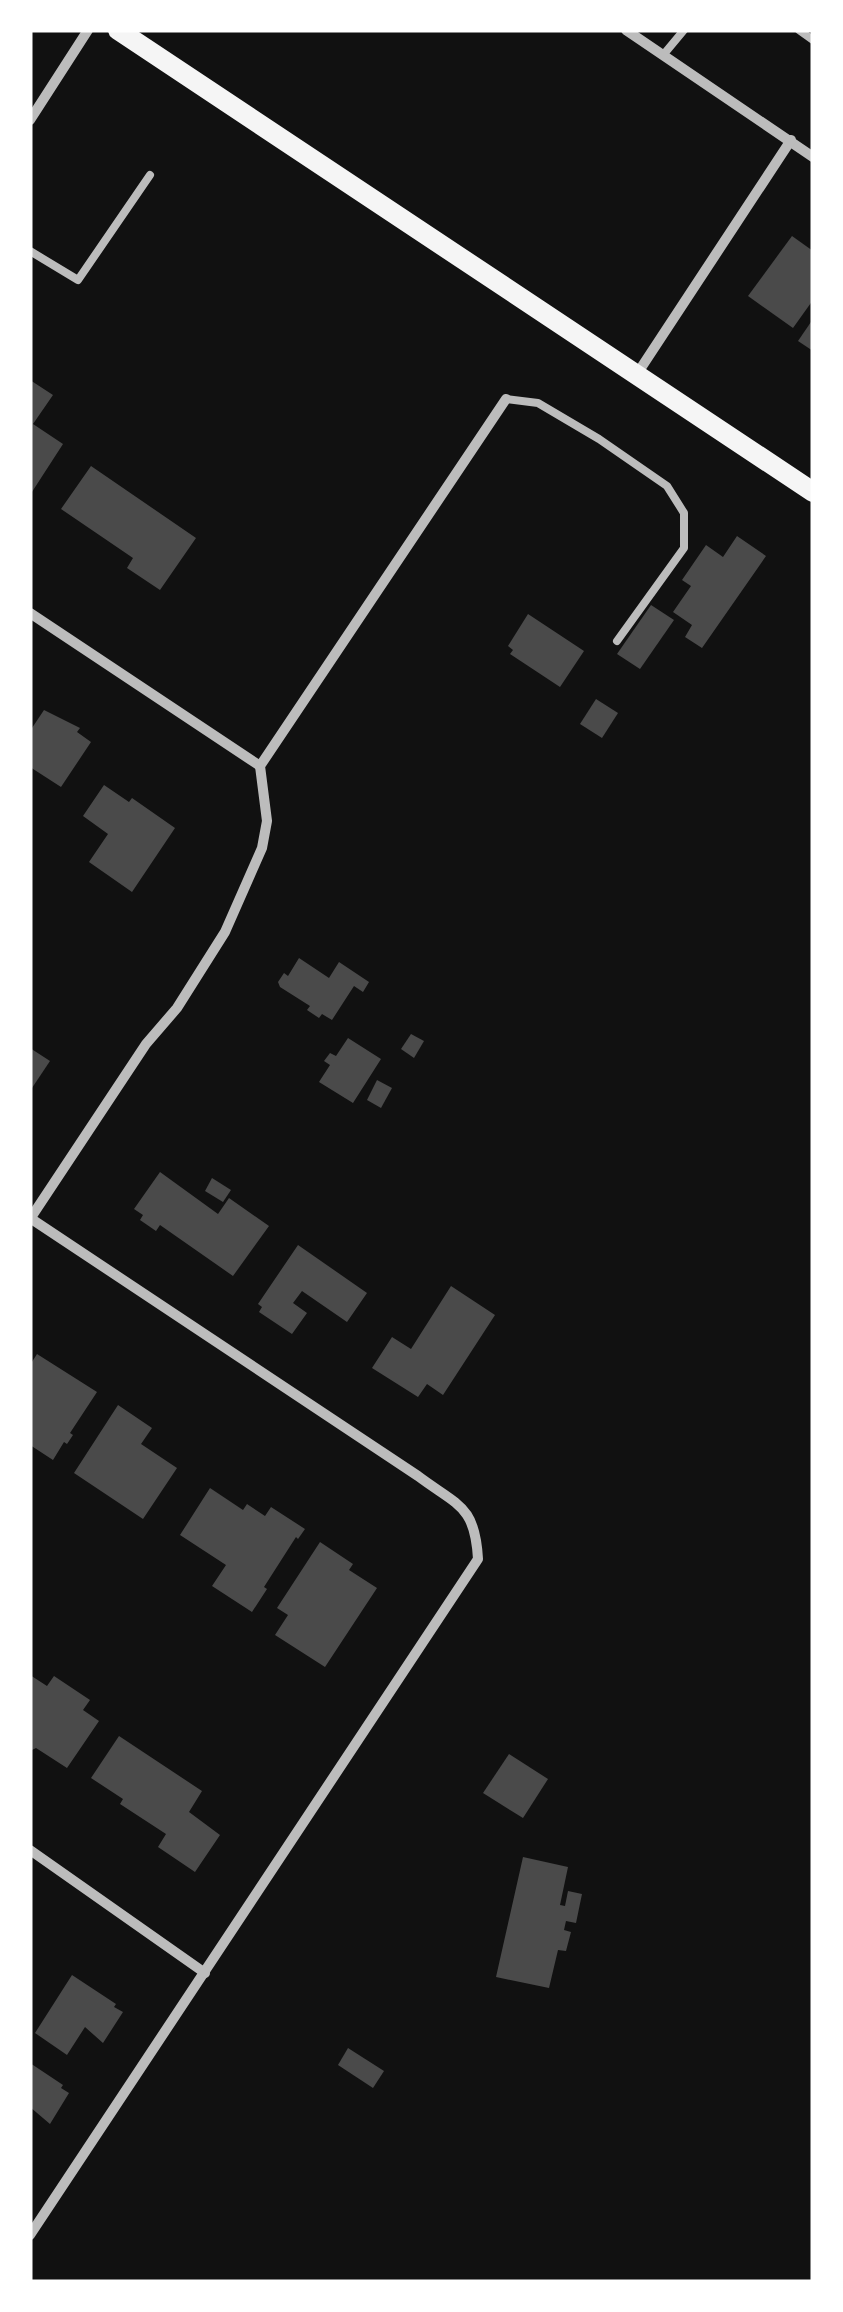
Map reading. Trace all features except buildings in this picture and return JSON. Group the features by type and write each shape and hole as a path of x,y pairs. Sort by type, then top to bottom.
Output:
{"main road":[{"path":"118,30 813,492"}],"street":[{"path":"30,120 88,30"},
{"path":"626,30 813,157"},
{"path":"636,374 791,140"},
{"path":"30,2235 478,1558 476,1528 467,1513 418,1476 30,1218 146,1044 177,1008 225,932 262,848 267,821 260,766 506,399"},
{"path":"30,613 260,766"},
{"path":"30,1850 205,1972"}],"lane":[{"path":"664,54 684,30"},
{"path":"799,30 813,40"},
{"path":"30,251 78,280 150,175"},
{"path":"506,399 538,402 600,439 667,486 684,513 684,548 617,641"}]}
